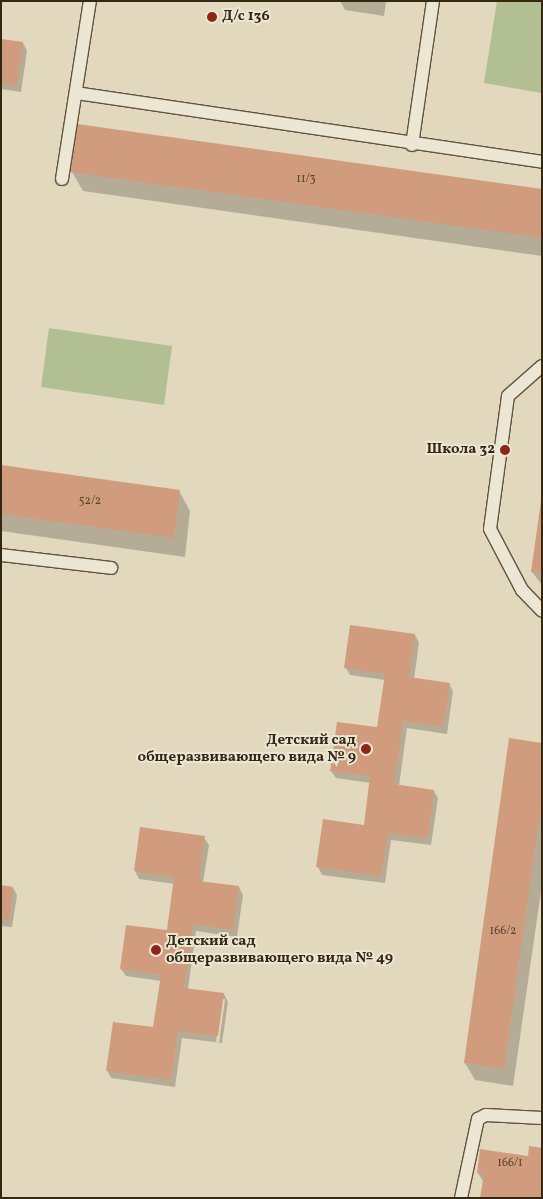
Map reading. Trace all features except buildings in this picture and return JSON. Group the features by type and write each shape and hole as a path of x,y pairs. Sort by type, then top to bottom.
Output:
{"lane":[{"path":"62,179 90,1"},
{"path":"412,145 433,1"},
{"path":"76,93 412,145 542,162"},
{"path":"542,366 508,396 490,526 522,590 542,611"},
{"path":"1,555 111,568"},
{"path":"461,1198 478,1119 486,1115 542,1118"}],"green space":[{"path":"497,1 542,1 542,93 484,83"},
{"path":"49,328 172,346 164,405 41,387"}],"place":[{"name":"Д/с 136","path":"212,17"},
{"name":"Школа 32","path":"505,450"},
{"name":"Детский сад общеразвивающего вида № 9","path":"366,749"},
{"name":"Детский сад общеразвивающего вида № 49","path":"156,950"}]}
